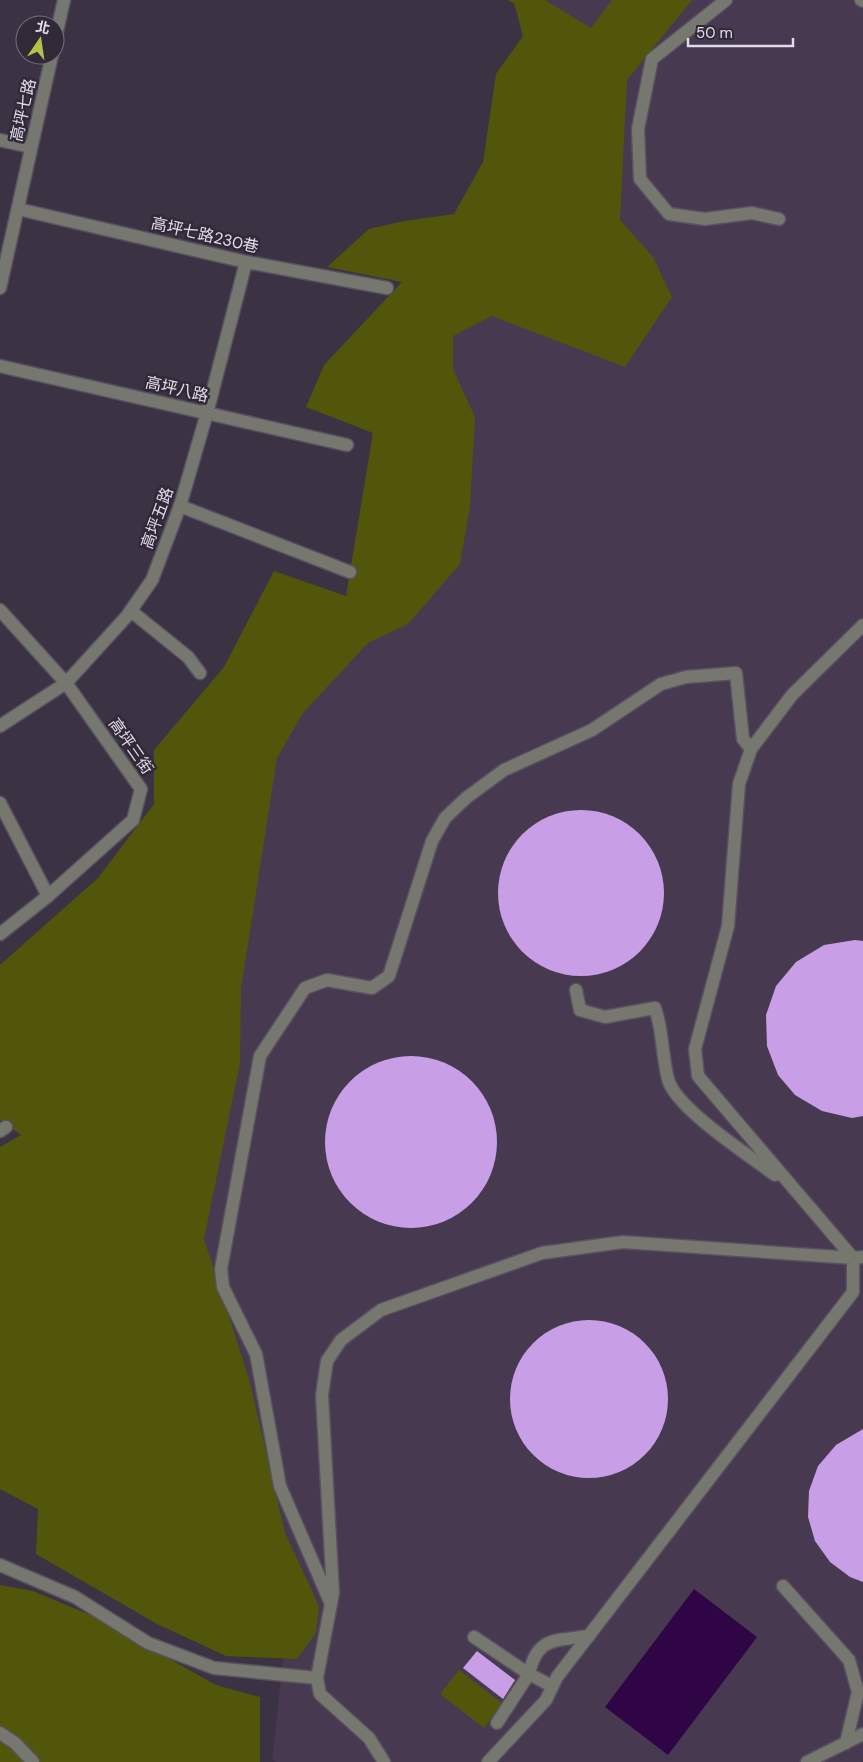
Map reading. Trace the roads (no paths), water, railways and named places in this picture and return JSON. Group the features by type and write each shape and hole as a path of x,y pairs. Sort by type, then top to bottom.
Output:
{"street":[{"path":"61,15 64,0"},
{"path":"726,0 652,59 638,129 640,179 669,214 705,219 752,214 779,219"},
{"name":"高坪七路","path":"0,288 50,65"},
{"path":"0,140 31,147"},
{"name":"高坪七路230巷","path":"18,209 246,262 387,288"},
{"name":"高坪五路","path":"0,726 66,682 131,611 152,580 180,506 207,413 246,262"},
{"name":"高坪八路","path":"0,366 347,446"},
{"path":"180,506 350,572"},
{"name":"高坪三街","path":"0,610 66,682 141,789 133,820 48,896 0,934"},
{"path":"131,611 188,657 200,673"},
{"path":"858,1258 795,1190 698,1076 695,1049 728,926 739,784 751,749 792,695 863,625"},
{"path":"331,1604 280,1486 256,1354 223,1287 221,1269 260,1056 305,988 327,980 372,988 390,976 432,841 445,818 466,798 504,770 592,730 661,684 686,677 736,674 743,739 751,749"},
{"path":"0,804 48,896"},
{"path":"576,990 580,1010 606,1017 655,1008 660,1024 668,1081 690,1110 795,1190"},
{"path":"384,1762 368,1738 320,1694 317,1678 333,1593 322,1396 327,1361 340,1340 381,1310 542,1253 623,1242 858,1258"},
{"path":"488,1762 546,1700 552,1686 589,1636 853,1292 858,1258"},
{"path":"0,1566 75,1597 148,1644 214,1668 317,1678"},
{"path":"783,1586 848,1660 858,1692 846,1743"},
{"path":"497,1723 529,1674 533,1657 545,1643 589,1636"},
{"path":"474,1638 529,1674 552,1686"},
{"path":"0,1733 14,1743 33,1762"},
{"path":"807,1762 863,1734"}]}
